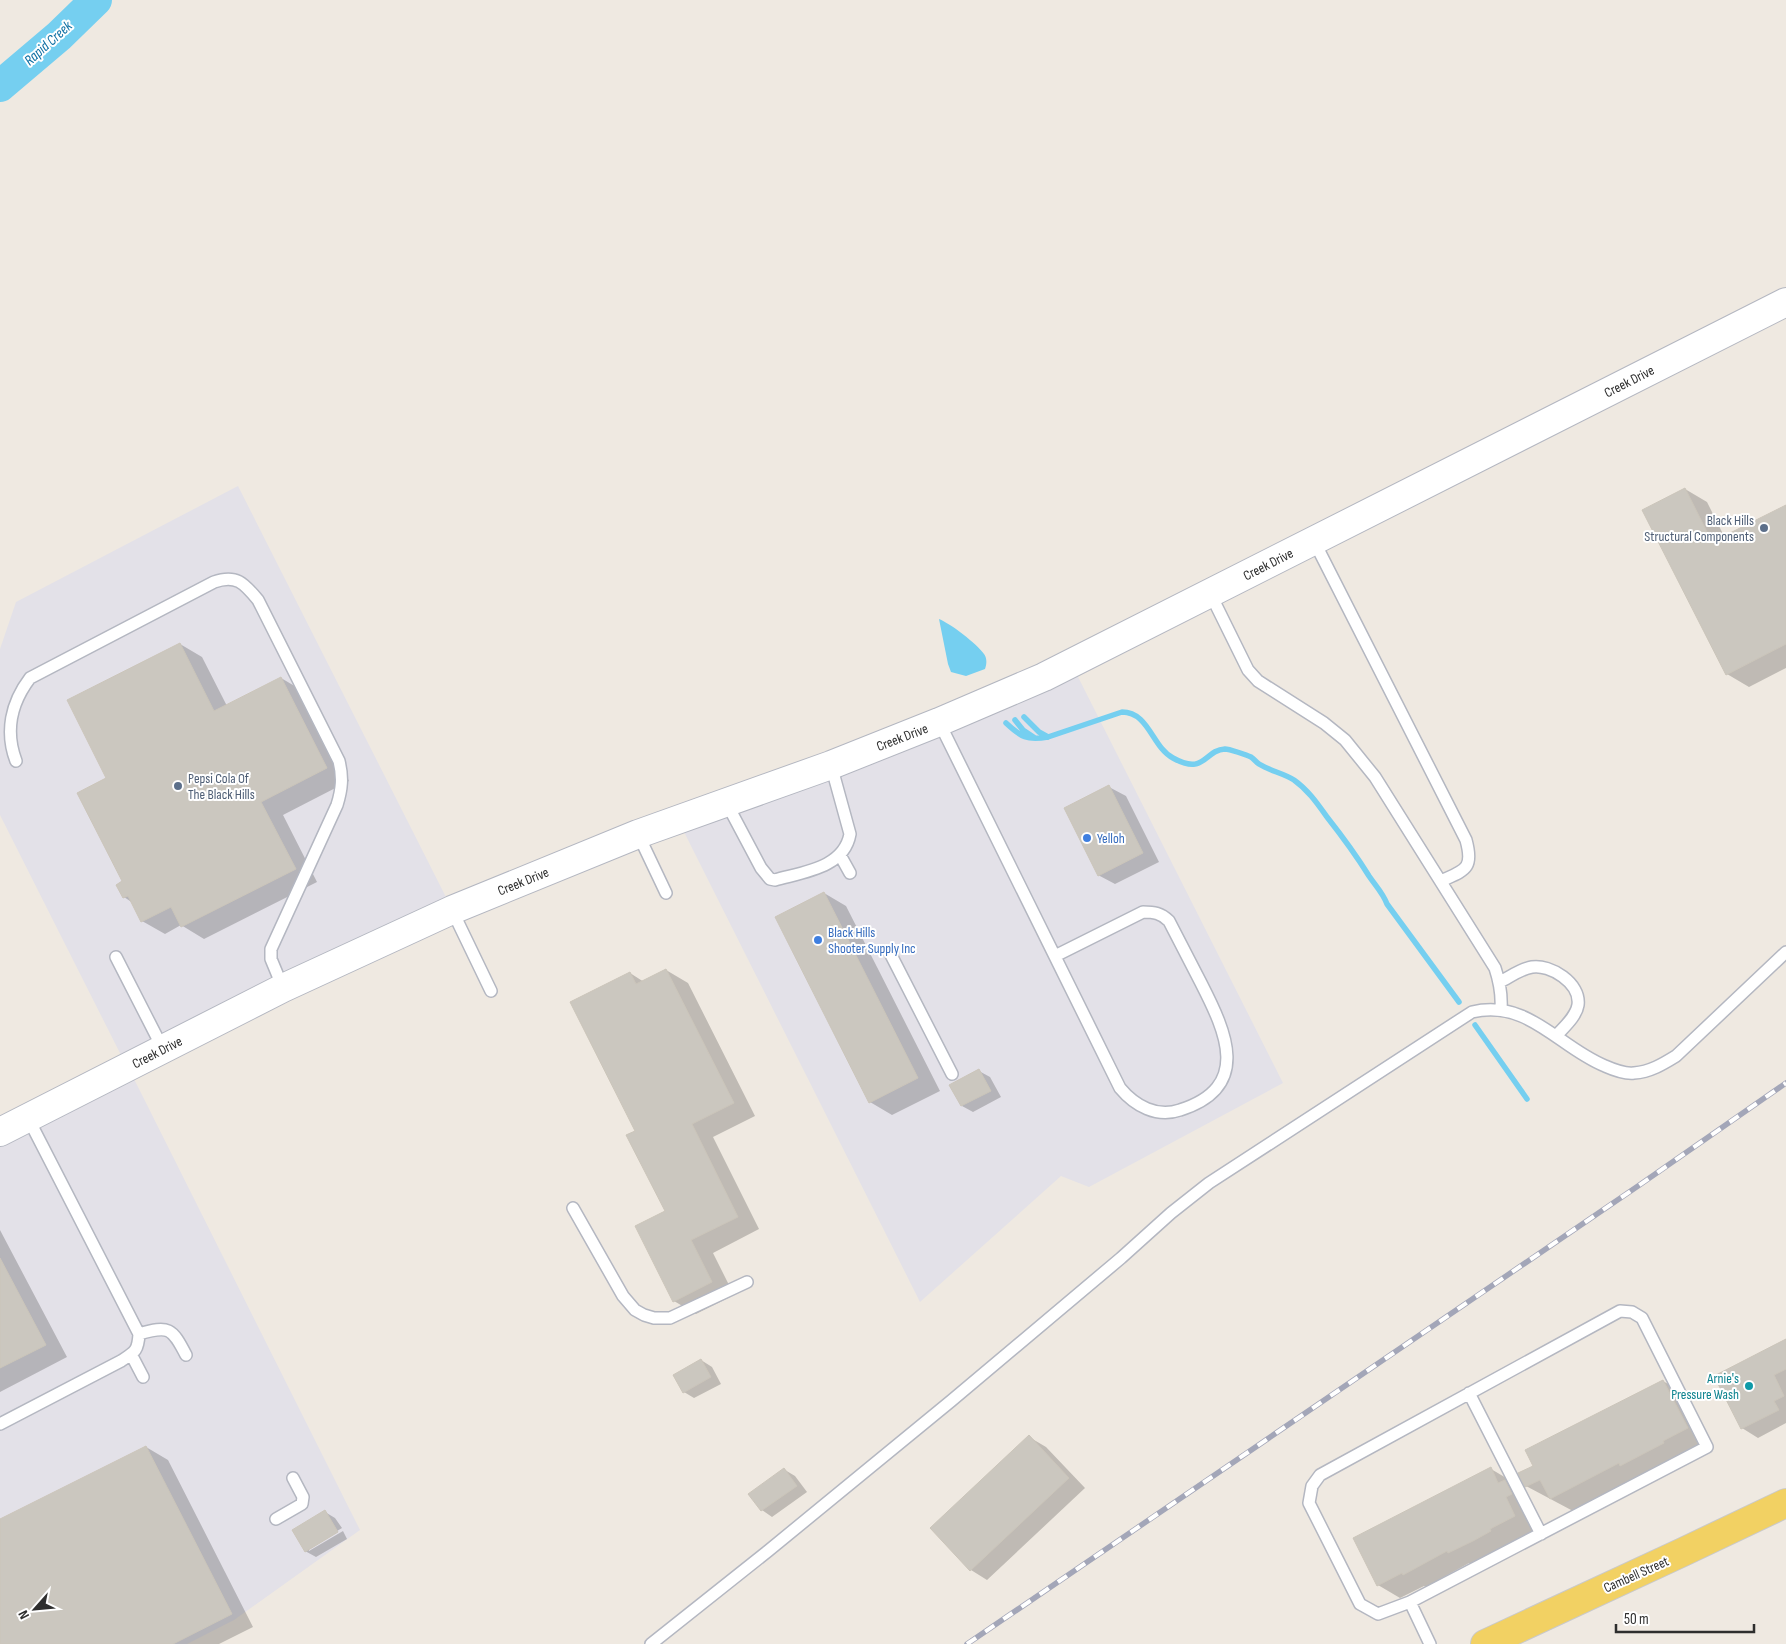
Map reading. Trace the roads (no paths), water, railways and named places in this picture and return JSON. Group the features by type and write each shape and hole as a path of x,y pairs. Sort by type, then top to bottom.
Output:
{"main road":[{"name":"Cambell Street","path":"1485,1644 1786,1503"},
{"path":"1510,1644 1535,1620"}],"street":[{"name":"Creek Drive","path":"0,1132 283,988 452,910 638,834 831,765 939,722 1044,676 1786,302"}],"lane":[{"path":"1314,541 1466,840 1470,854 1469,862 1463,871 1441,881"},
{"path":"16,761 10,747 9,728 22,688 30,678 214,582 225,578 237,580 247,587 258,600 339,760 342,774 343,788 337,805 271,949 270,959 283,988"},
{"path":"1210,593 1248,670 1258,681 1324,723 1344,740 1375,776 1495,968 1500,982 1501,1009"},
{"path":"939,722 1120,1088 1128,1098 1141,1107 1158,1112 1174,1112 1192,1106 1204,1100 1216,1088 1224,1076 1227,1063 1227,1048 1223,1031 1216,1012 1170,921 1164,916 1153,912 1143,912 1055,956"},
{"path":"726,802 761,868 770,879 775,880 821,867 840,855 848,842 850,834 831,765"},
{"path":"638,834 666,893"},
{"path":"840,855 850,872"},
{"path":"452,910 491,992"},
{"path":"889,951 952,1074"},
{"path":"651,1644 951,1401 1209,1182 1472,1012 1485,1009 1501,1009 1515,1012 1593,1061 1615,1070 1632,1074 1658,1066 1676,1056 1786,952"},
{"path":"116,957 163,1049"},
{"path":"1500,982 1533,967 1548,969 1569,981 1578,1004 1573,1017 1556,1036"},
{"path":"0,1424 132,1354 138,1347 139,1334 28,1118"},
{"path":"573,1208 623,1296 635,1310 644,1315 654,1318 670,1318 747,1282"},
{"path":"1620,1311 1632,1312 1642,1318 1707,1447 1410,1602 1378,1614 1360,1604 1309,1503 1312,1486 1320,1474 1469,1393 1620,1311"},
{"path":"139,1334 154,1329 168,1330 177,1337 186,1355"},
{"path":"132,1354 143,1377"},
{"path":"1469,1393 1541,1534"},
{"path":"276,1519 302,1504 303,1497 293,1478"},
{"path":"1410,1602 1430,1644"}],"water":[{"path":"939,619 963,634 980,650 986,659 985,669 966,676 951,672"}],"waterway":[{"name":"Rapid Creek","path":"0,86 59,36 96,0"},
{"path":"1006,723 1020,735 1029,738 1041,738 1122,712 1138,718 1166,753 1184,763 1198,763 1218,750 1227,749 1251,757 1263,766 1294,780 1312,797 1343,838 1387,904 1459,1002"},
{"path":"1024,717 1039,732 1048,737"},
{"path":"1015,720 1023,730 1035,738"},
{"path":"1475,1025 1527,1099"}],"railway":[{"path":"967,1644 1786,1083"}],"place":[{"name":"Black Hills Structural Components","path":"1764,528"},
{"name":"Pepsi Cola Of The Black Hills","path":"178,786"},
{"name":"Yelloh","path":"1087,838"},
{"name":"Black Hills Shooter Supply Inc","path":"818,940"},
{"name":"Arnie's Pressure Wash","path":"1749,1386"}]}
